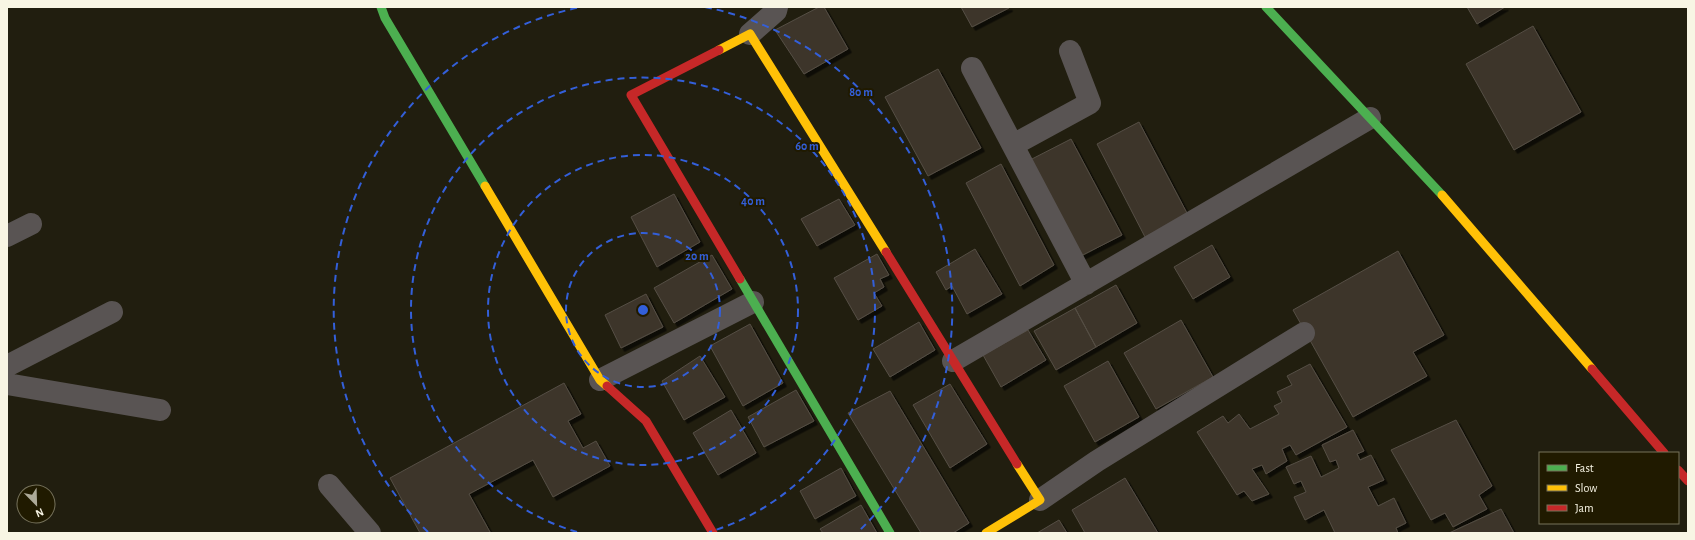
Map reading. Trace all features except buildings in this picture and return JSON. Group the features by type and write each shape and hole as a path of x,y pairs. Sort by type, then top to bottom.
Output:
{"street":[{"path":"381,7 385,18 600,380 646,421 713,533"},
{"path":"777,7 776,11 750,34 630,95 890,533"},
{"path":"1266,7 1445,198 1663,452"},
{"path":"750,34 1040,500"},
{"path":"1013,145 1090,103 1070,51"},
{"path":"972,68 1086,284"},
{"path":"953,361 1370,118"},
{"path":"7,236 31,224"},
{"path":"600,380 753,302"},
{"path":"7,366 112,312"},
{"path":"986,533 1040,500 1097,461 1304,333"},
{"path":"7,384 160,410"},
{"path":"1679,471 1688,481"},
{"path":"328,485 370,533"}],"traffic: fast":[{"path":"381,7 385,18 485,186"},
{"path":"1266,7 1442,195"},
{"path":"740,279 890,533"}],"traffic: slow":[{"path":"719,50 750,34 886,252"},
{"path":"485,186 600,380 607,386"},
{"path":"1442,195 1592,369"},
{"path":"986,533 1040,500 1017,464"}],"traffic: jam":[{"path":"719,50 631,95 740,279"},
{"path":"886,252 1017,464"},
{"path":"1592,369 1663,452"},
{"path":"607,386 646,421 713,533"},
{"path":"1679,471 1688,481"}]}
